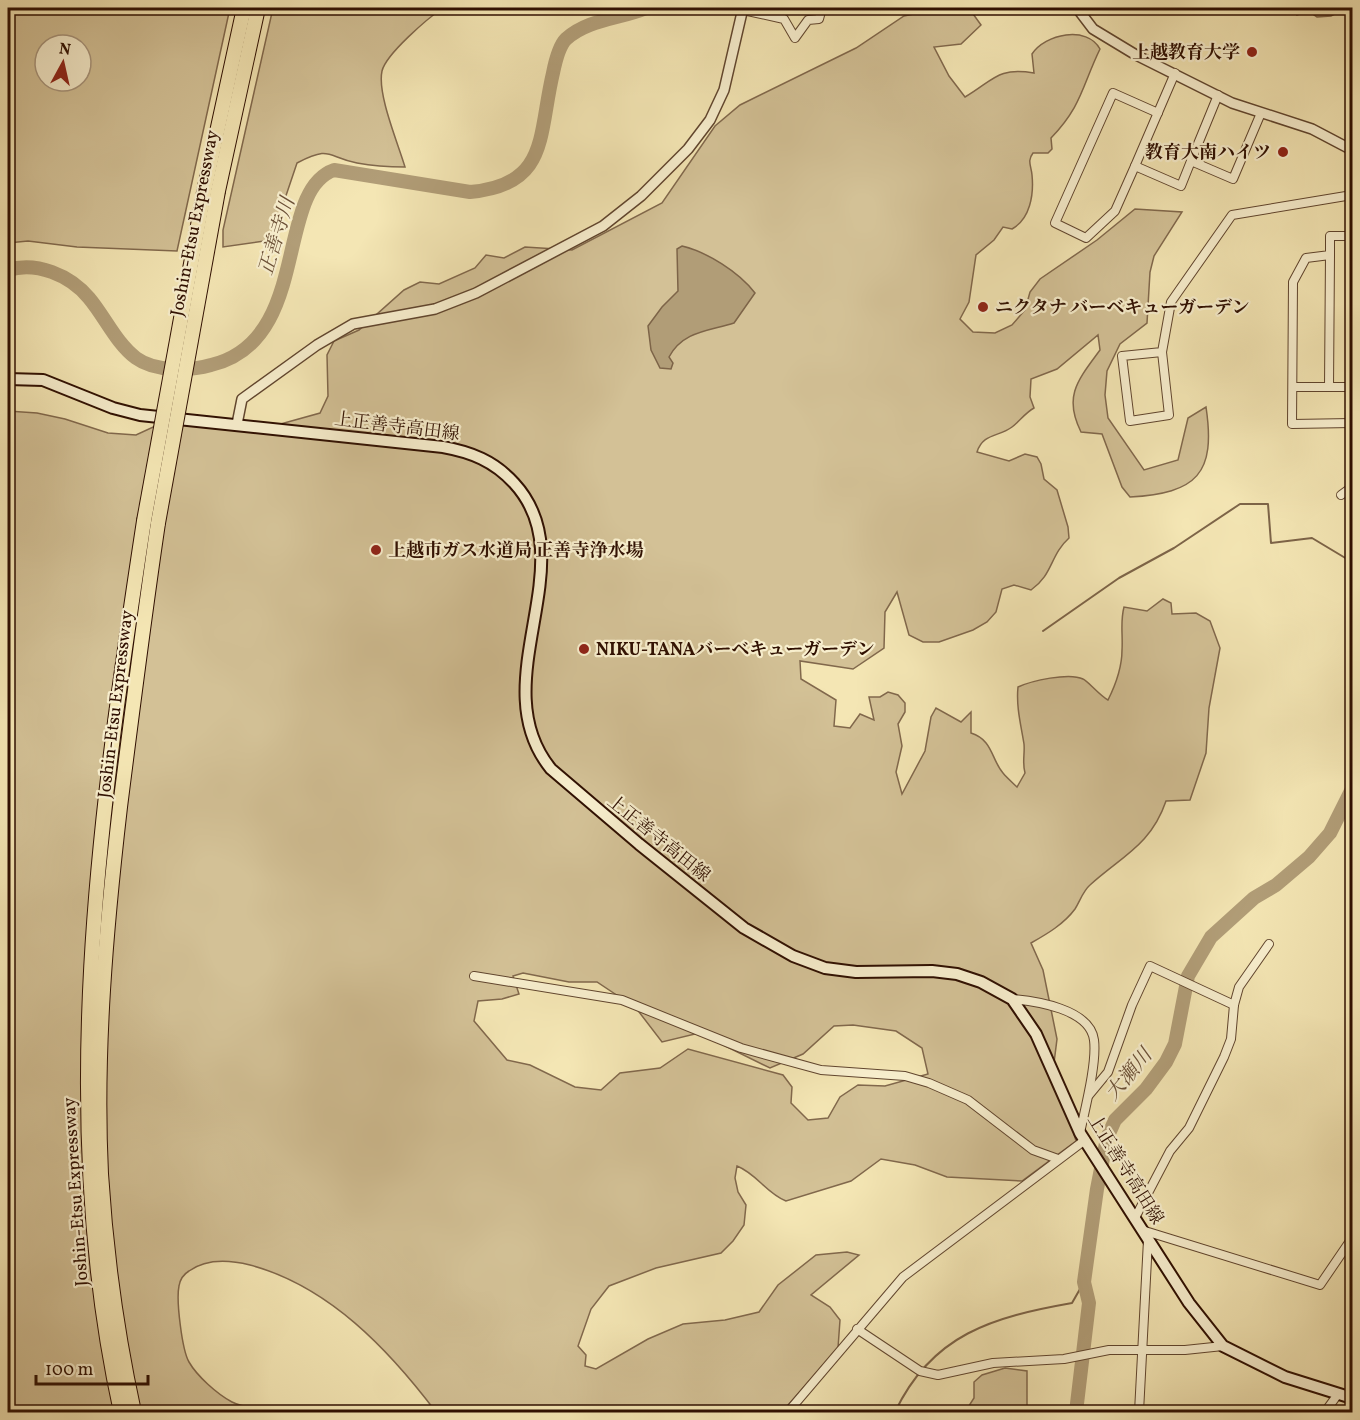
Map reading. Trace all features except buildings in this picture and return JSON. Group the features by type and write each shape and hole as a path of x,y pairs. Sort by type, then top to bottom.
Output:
{"highway":[{"name":"Joshin-Etsu Expressway","path":"121,1413 88,1174 88,1023 101,852 151,522 244,8"},
{"name":"Joshin-Etsu Expressway","path":"211,189 258,8"},
{"name":"Joshin-Etsu Expressway","path":"108,1307 134,1413"}],"main road":[{"name":"上正善寺高田線","path":"8,379 43,380 113,408 140,415 463,450 493,464 505,473 526,498 541,537 541,572 525,687 528,720 533,739 541,756 551,769 639,844 744,928 793,957 825,968 856,972 932,971 957,974 981,982 1012,999 1036,1034 1082,1136 1117,1186 1189,1303 1223,1346 1285,1377 1353,1398"}],"street":[{"path":"237,424 242,399 317,345 352,324 435,309 476,293 603,226 641,196 688,149 710,120 724,90 743,9 784,19 795,38 808,21 819,19 822,8"},
{"path":"1077,8 1082,18 1107,39 1218,95 1261,113 1312,129 1353,150"},
{"path":"1158,113 1113,93 1054,223 1086,238 1115,211 1135,166 1158,113 1175,73"},
{"path":"1135,166 1181,186 1218,95"},
{"path":"1191,161 1233,179 1261,113"},
{"path":"1162,352 1122,356 1130,421 1169,416 1162,352 1171,303 1232,215 1353,195"},
{"path":"1329,387 1330,236 1353,236"},
{"path":"1330,255 1306,258 1293,282 1292,424 1353,423"},
{"path":"1293,387 1353,387"},
{"path":"1341,495 1353,487"},
{"path":"1136,1216 1170,1151 1189,1128 1224,1057 1231,1039 1234,1005 1239,987 1269,944"},
{"path":"1089,1095 1108,1072 1132,1005 1150,966 1234,1005"},
{"path":"474,976 622,1000 741,1048 821,1070 905,1076 929,1083 968,1100 987,1112 1033,1150 1058,1159"},
{"path":"788,1413 903,1277 980,1221 1058,1159 1082,1136 1089,1095 1094,1040 1089,1028 1064,1009 1033,1001 1012,999"},
{"path":"1139,1413 1146,1233 1320,1285 1350,1241 1353,1242"},
{"path":"857,1329 920,1371 938,1375 993,1363 1064,1359 1109,1350 1185,1350 1223,1346"},
{"path":"1325,1413 1338,1394"}],"shaded area":[{"path":"8,8 230,8 177,251 77,247 28,241 8,243"},
{"path":"273,8 443,8 399,46 382,71 381,81 385,105 405,167 363,164 328,154 308,158 297,163 271,240 223,247 223,230"},
{"path":"942,8 971,11 981,25 961,44 934,47 949,76 965,97 1004,73 1034,73 1032,54 1046,41 1056,37 1076,35 1086,37 1100,49 1075,106 1051,138 1052,149 1048,153 1033,153 1031,156 1031,198 1027,213 1012,229 1003,227 994,240 976,255 969,302 960,319 973,332 995,333 1012,325 1025,310 1030,292 1040,279 1097,240 1135,209 1182,212 1154,256 1150,272 1147,323 1120,344 1107,371 1105,395 1108,418 1144,470 1178,460 1188,418 1206,407 1208,449 1204,464 1197,476 1172,491 1130,497 1122,487 1102,434 1081,432 1073,408 1073,398 1085,370 1100,350 1098,335 1057,369 1031,379 1030,397 1034,408 1012,427 983,441 977,452 1009,461 1025,454 1037,457 1044,479 1057,490 1069,538 1058,551 1044,578 1031,590 1014,585 1002,589 996,612 987,622 973,630 939,642 923,642 909,635 897,592 885,612 884,648 853,669 800,661 801,679 836,700 834,726 850,728 860,714 874,720 869,697 880,697 888,692 898,695 905,703 905,712 898,724 902,746 896,772 902,794 925,751 931,717 936,708 961,722 971,712 971,733 984,740 999,768 1017,787 1025,773 1018,687 1050,678 1077,677 1085,680 1108,700 1121,663 1124,607 1147,611 1163,599 1171,603 1172,614 1196,613 1210,621 1220,648 1209,708 1206,753 1190,800 1166,801 1160,816 1144,839 1088,887 1066,919 1031,943 1043,970 1057,1039 1054,1063 1076,1141 1022,1181 947,1177 915,1165 881,1159 851,1181 786,1201 737,1166 735,1178 738,1192 746,1205 744,1225 721,1253 656,1268 609,1286 591,1309 578,1346 586,1355 585,1366 596,1369 648,1339 683,1324 725,1320 759,1312 778,1285 816,1255 847,1252 859,1255 811,1295 830,1307 840,1320 838,1348 782,1412 436,1412 377,1344 331,1304 279,1275 250,1265 219,1261 196,1267 181,1279 178,1293 180,1325 189,1362 208,1384 232,1402 250,1407 313,1412 8,1412 8,411 37,413 65,419 108,433 136,435 164,422 277,425 320,413 328,396 327,355 334,341 359,330 404,290 420,282 439,284 475,268 486,255 504,258 525,247 572,250 662,203 715,126 740,105 856,48 904,16","holes":["523,973 569,982 597,982 636,1008 662,1042 699,1033 770,1068 803,1054 834,1026 853,1025 896,1031 922,1048 928,1074 885,1086 858,1085 840,1097 828,1118 808,1120 791,1103 792,1087 783,1075 688,1049 660,1068 620,1073 601,1090 575,1087 530,1065 507,1060 474,1021 478,1001 502,999 519,994 513,976"]},
{"path":"1296,8 1347,8 1331,16 1317,17 1308,11 1297,15"},
{"path":"682,246 702,253 722,264 755,293 734,323 689,337 675,348 669,357 673,363 671,369 660,368 651,350 648,326 678,291 677,249"},
{"path":"1005,1368 1027,1371 1027,1412 965,1412 974,1398 974,1382 982,1375"}],"waterway":[{"name":"正善寺川","path":"8,270 30,267 41,269 72,283 89,298 122,345 144,363 173,369 211,365 243,351 264,327 278,298 304,206 316,183 334,170 470,192 496,187 514,179 527,168 535,154 541,136 555,64 559,50 566,39 594,23 646,8"},
{"path":"1043,631 1119,578 1174,548 1240,504 1268,504 1271,543 1312,538 1352,562"},
{"name":"大瀬川","path":"1076,1412 1089,1303 1084,1282 1097,1189 1107,1138 1115,1120 1146,1089 1166,1062 1175,1044 1188,976 1211,937 1254,898 1276,885 1309,857 1330,833 1352,789"},
{"path":"895,1412 910,1385 927,1364 946,1347 991,1323 1072,1303 1084,1282"}],"place":[{"name":"上越教育大学","path":"1252,52"},
{"name":"教育大南ハイツ","path":"1283,152"},
{"name":"ニクタナ バーベキューガーデン","path":"983,307"},
{"name":"上越市ガス水道局 正善寺浄水場","path":"376,550"},
{"name":"NIKU-TANAバーベキューガーデン","path":"584,649"}]}
